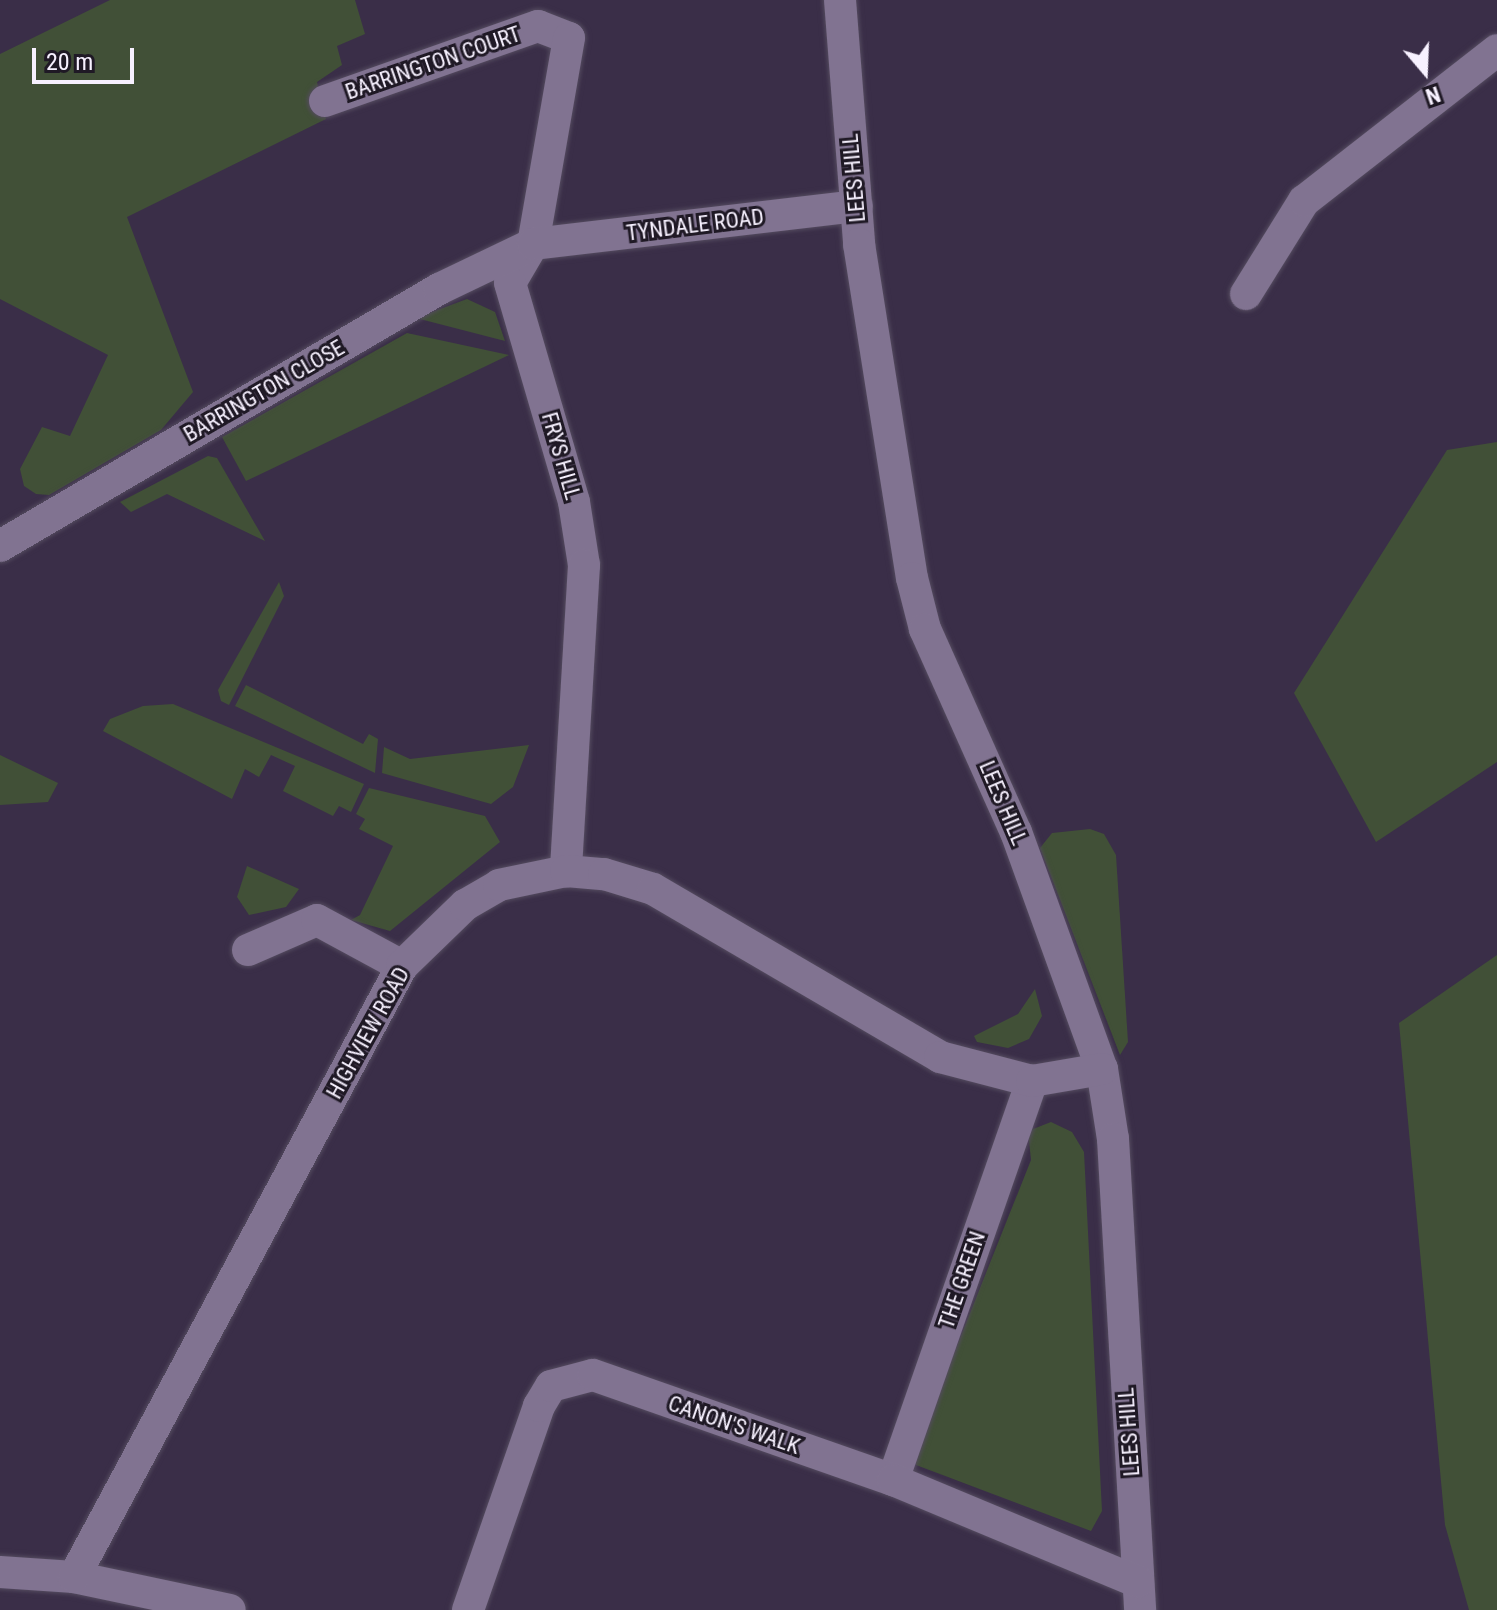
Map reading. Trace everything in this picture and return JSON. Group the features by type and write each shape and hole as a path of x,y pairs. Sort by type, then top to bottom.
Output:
{"street":[{"name":"LEES HILL","path":"840,0 857,206 925,629 1016,832 1102,1069 1113,1139 1139,1596"},
{"name":"BARRINGTON COURT","path":"325,101 538,26 569,38 569,55"},
{"path":"1246,294 1304,201 1497,50"},
{"name":"FRYS HILL","path":"566,871 584,565 574,502 510,283 533,244 569,55"},
{"name":"TYNDALE ROAD","path":"533,244 857,206"},
{"name":"BARRINGTON CLOSE","path":"0,546 439,289 533,244"},
{"name":"HIGHVIEW ROAD","path":"74,1577 402,966 465,905 499,885 566,871 653,889 863,1019 940,1057 1032,1081 1102,1069"},
{"path":"248,950 317,920 402,966"},
{"name":"THE GREEN","path":"893,1480 1032,1081"},
{"name":"CANON'S WALK","path":"468,1610 539,1406 551,1386 569,1377 593,1375 893,1480 1139,1596"},
{"path":"0,1572 74,1577 230,1610"}],"green space":[{"path":"110,0 355,0 365,34 337,46 342,65 317,82 326,119 127,217 193,392 161,430 49,495 36,494 24,486 20,469 42,427 70,436 108,355 0,299 0,54"},
{"path":"467,299 495,312 505,341 416,318"},
{"path":"407,333 509,355 246,481 222,437"},
{"path":"1497,442 1497,762 1376,842 1294,693 1447,450"},
{"path":"208,456 217,458 265,541 167,494 131,512 120,502"},
{"path":"279,582 284,596 229,705 221,701 218,690"},
{"path":"246,685 363,744 369,734 378,739 375,773 235,706"},
{"path":"173,704 364,784 351,812 339,806 333,816 283,791 295,766 271,755 259,777 245,769 232,799 103,731 110,719 143,706"},
{"path":"529,745 513,787 491,804 382,773 384,747 410,759"},
{"path":"0,755 58,783 48,802 0,805"},
{"path":"369,788 485,816 500,842 390,931 351,920 360,915 393,846 359,829 365,819 356,814"},
{"path":"1090,829 1104,834 1116,855 1128,1042 1120,1055 1040,848 1052,833"},
{"path":"247,866 299,889 286,907 249,915 237,897"},
{"path":"1497,955 1497,1610 1469,1610 1445,1525 1399,1023"},
{"path":"1035,989 1042,1016 1029,1039 1008,1048 977,1042 974,1036 1018,1014"},
{"path":"1051,1122 1072,1132 1084,1152 1102,1511 1091,1531 916,1465 915,1451 1031,1160 1028,1131"}]}
